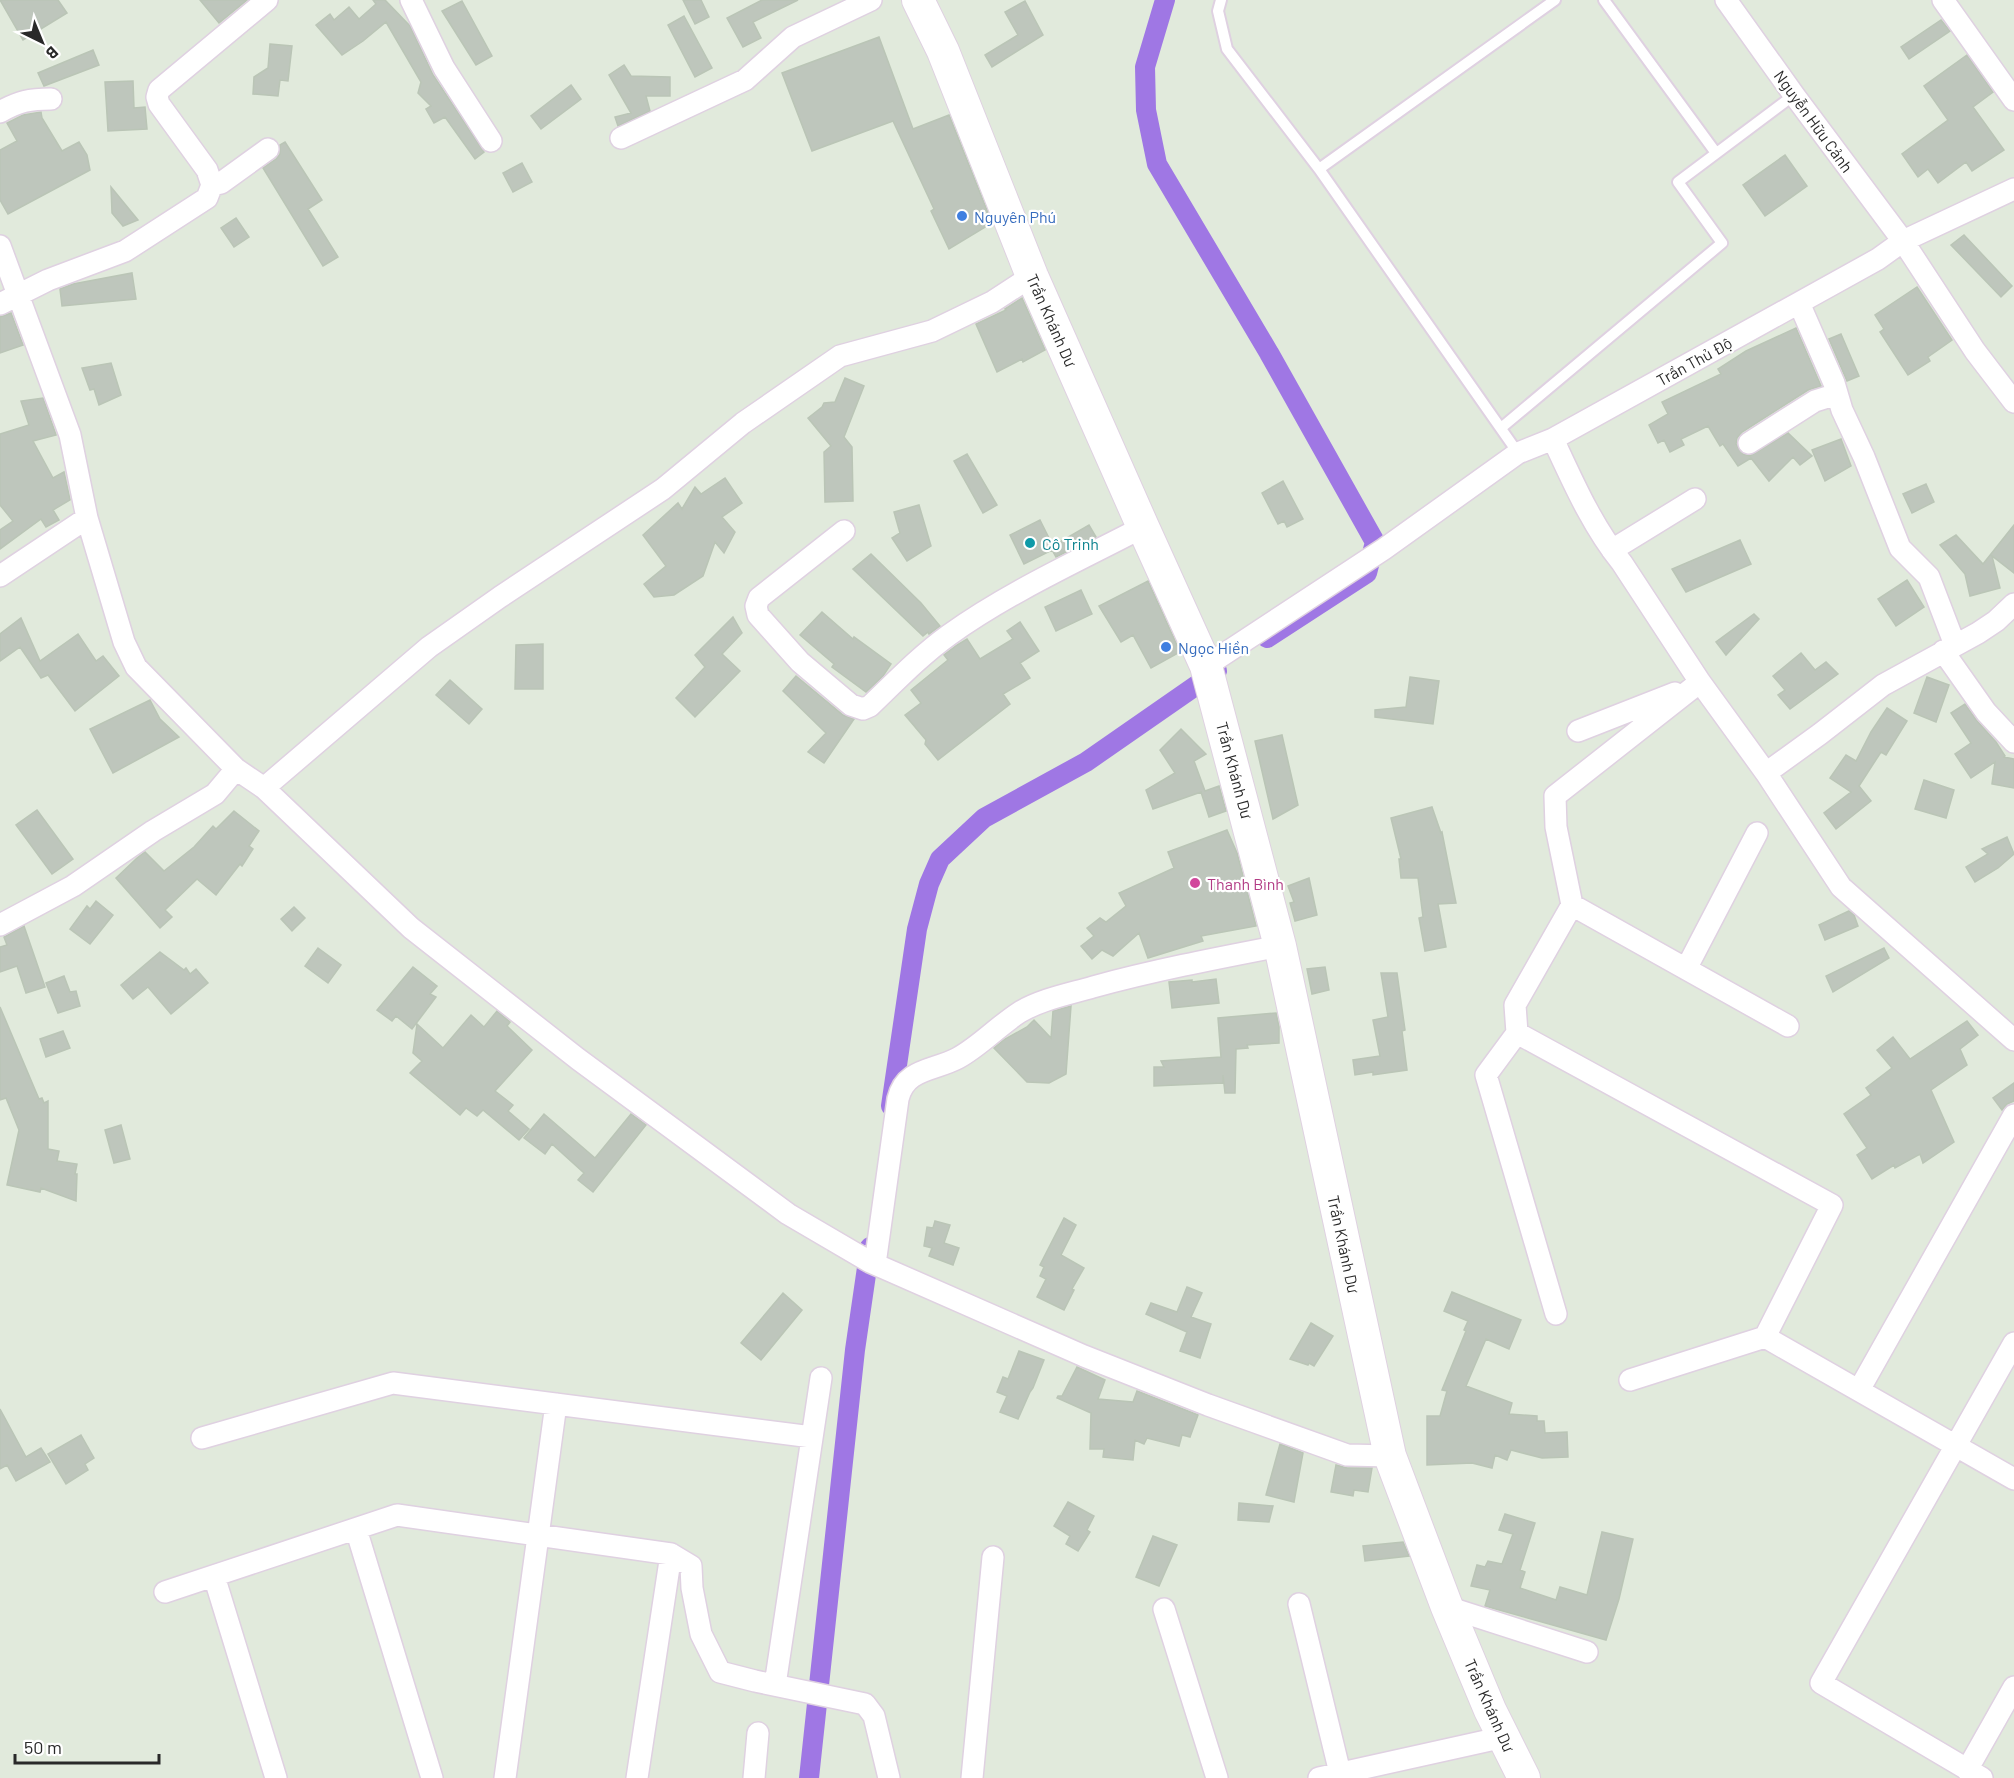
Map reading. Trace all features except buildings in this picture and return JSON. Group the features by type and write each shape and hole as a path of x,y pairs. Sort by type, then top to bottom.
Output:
{"street":[{"path":"9,300 48,280 125,251 207,198 212,185 207,170 159,104 157,97 159,90 267,0"},
{"path":"411,0 444,68 491,141"},
{"path":"621,138 745,80 793,37 871,0"},
{"name":"Trần Khánh Dư","path":"918,0 943,51 1032,276 1210,676 1280,946 1390,1456 1447,1607 1490,1710 1524,1778"},
{"name":"Nguyễn Hữu Cảnh","path":"1726,0 1903,241 1975,351 2014,402"},
{"path":"1943,0 2014,100"},
{"path":"0,112 16,103 32,99 51,99"},
{"path":"212,185 221,183 268,149"},
{"name":"Trần Thủ Độ","path":"1210,676 1359,564 1384,549 1518,453 1552,439 1799,303 1878,259 1903,241 2014,189"},
{"path":"0,246 9,300 70,435 87,518 124,642 136,667 236,769 264,788 411,928 578,1059 788,1214 868,1261 1084,1356 1208,1405 1347,1455 1390,1456"},
{"path":"264,788 429,647 663,489 743,423 840,356 932,332 992,302 1032,276"},
{"path":"1799,303 1900,548 1929,577 1949,648 1986,712 2014,742"},
{"path":"1749,443 1815,401 1837,394"},
{"path":"1552,439 1579,495 1612,550 1700,682 1766,773 1840,887 2014,1041"},
{"path":"1612,550 1695,499"},
{"path":"0,576 87,518"},
{"path":"844,531 759,598 756,606 758,615 800,663 851,705 863,709 870,706 916,660 981,614 1143,527"},
{"path":"1766,773 1883,685 1978,633 1996,621 2014,604"},
{"path":"1578,731 1700,682"},
{"path":"1556,1314 1486,1076 1517,1033 1515,1005 1572,905 1556,827 1555,796 1700,682"},
{"path":"0,925 73,885 153,831 215,794 236,769"},
{"path":"1686,969 1758,833"},
{"path":"1572,905 1788,1026"},
{"path":"868,1261 900,1089 907,1080 924,1071 956,1060 1020,1012 1035,1005 1135,976 1280,946"},
{"path":"1517,1033 1833,1205 1766,1337 1630,1380"},
{"path":"1858,1390 2014,1115"},
{"path":"1766,1337 2014,1479"},
{"path":"2014,1343 1821,1683 1975,1774 2014,1687"},
{"path":"775,1685 821,1378"},
{"path":"202,1438 393,1383 812,1437"},
{"path":"505,1778 556,1404"},
{"path":"165,1592 397,1515 671,1554 691,1566 692,1588 701,1634 720,1672 865,1704 874,1716 889,1778"},
{"path":"356,1529 432,1778"},
{"path":"637,1778 671,1554"},
{"path":"972,1778 993,1557"},
{"path":"214,1576 276,1778"},
{"path":"1299,1604 1340,1773"},
{"path":"1447,1607 1587,1652"},
{"path":"1164,1609 1218,1778"},
{"path":"754,1778 758,1733"},
{"path":"1319,1778 1503,1737"}],"lane":[{"path":"1221,0 1218,11 1227,49 1319,169 1518,453"},
{"path":"1319,169 1555,0"},
{"path":"1604,0 1716,153"},
{"path":"1501,428 1722,243 1678,182 1794,95"}],"waterway":[{"path":"1165,0 1145,67 1146,110 1157,164 1269,353 1375,542 1367,573 1267,638"},
{"path":"891,1106 917,929 929,884 940,859 984,818 1086,762 1217,671"},
{"path":"809,1778 855,1350 870,1247"}],"place":[{"name":"Nguyên Phú","path":"962,216"},
{"name":"Cô Trinh","path":"1030,543"},
{"name":"Ngọc Hiền","path":"1166,647"},
{"name":"Thanh Bình","path":"1195,883"}]}
